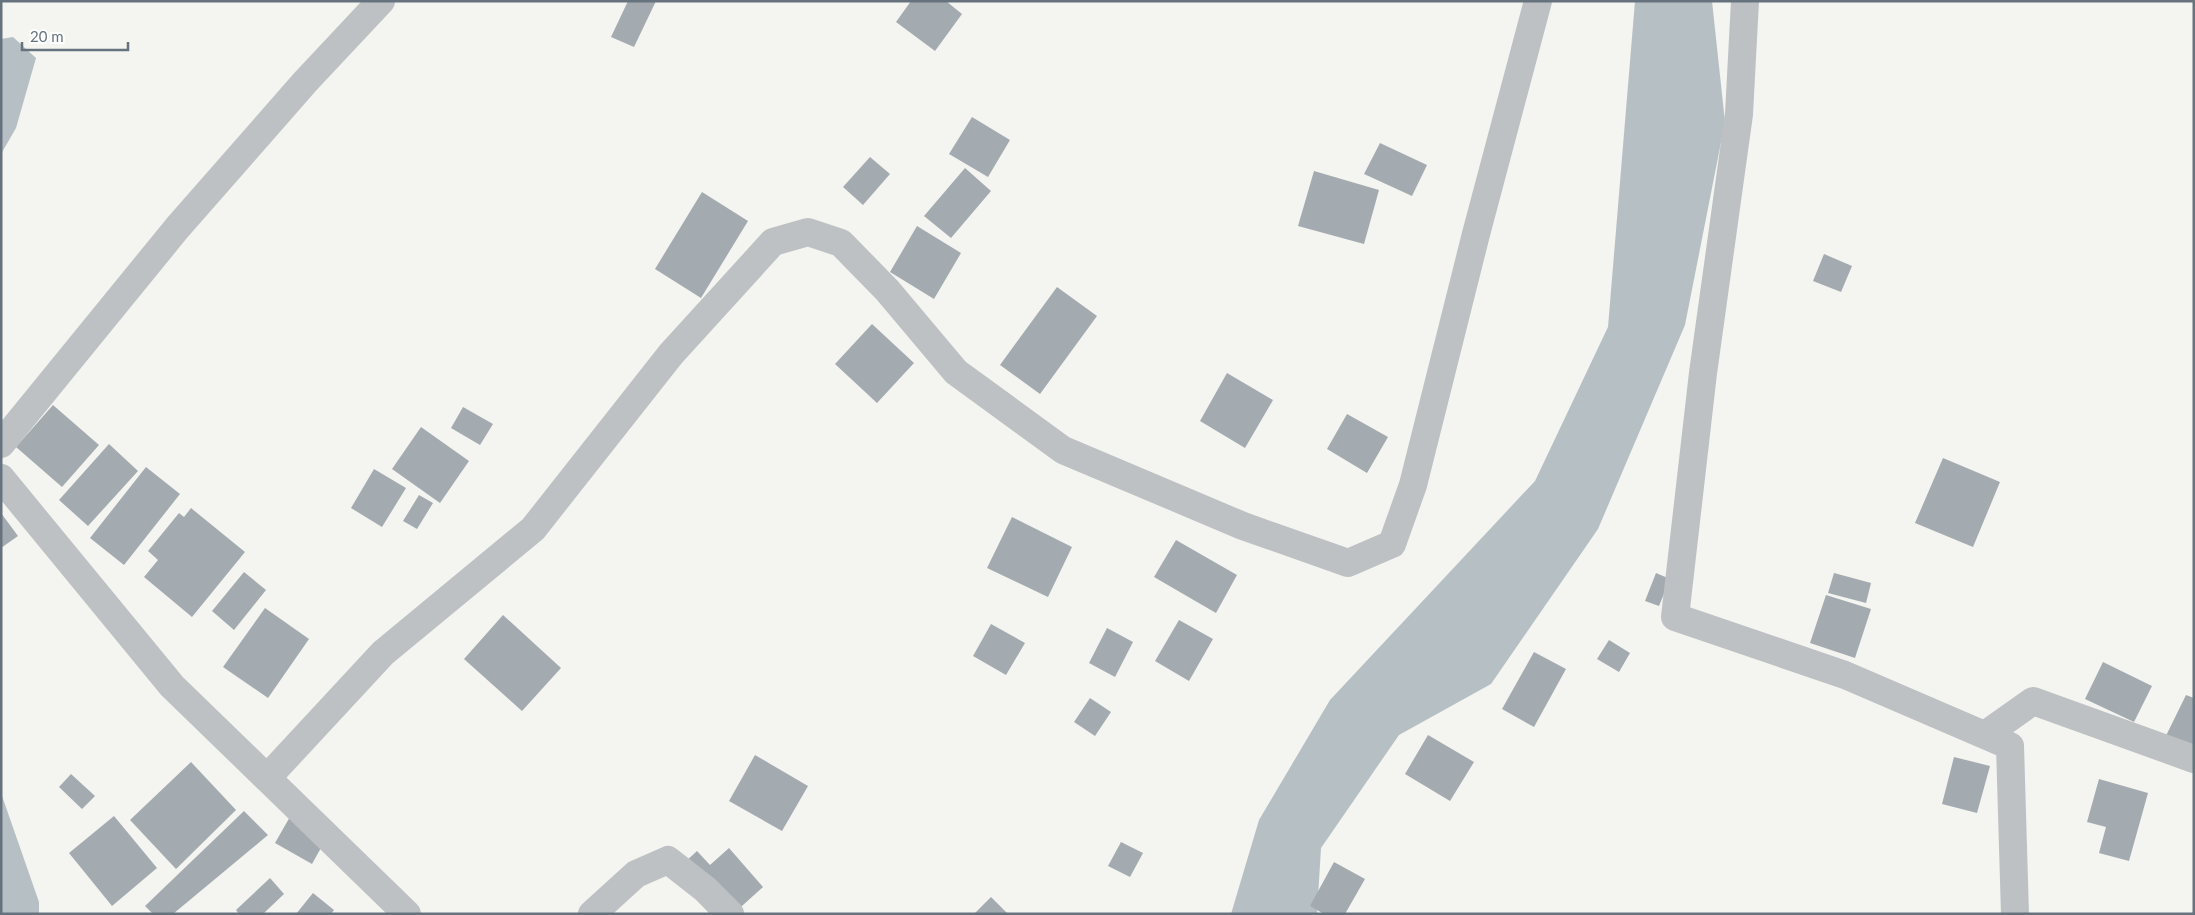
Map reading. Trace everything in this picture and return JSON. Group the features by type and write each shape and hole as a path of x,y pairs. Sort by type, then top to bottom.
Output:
{"street":[{"path":"1,444 178,228 305,82 381,1"},
{"path":"267,778 383,653 533,529 671,354 773,242 808,232 841,243 887,290 956,372 1063,450 1242,526 1348,563 1392,544 1413,485 1476,234 1538,1"},
{"path":"1745,1 1739,114 1703,373 1675,617 1845,675 2010,746 2015,914"},
{"path":"1,478 172,686 407,914"},
{"path":"1985,735 2033,701 2194,759"},
{"path":"592,914 636,874 668,860 705,889 730,914"}],"shaded area":[{"path":"1635,1 1712,1 1725,122 1685,325 1598,529 1491,684 1399,735 1321,848 1317,914 1231,914 1259,820 1330,700 1535,481 1608,327"},
{"path":"13,37 36,58 16,128 1,154 1,39"},
{"path":"1,793 39,902 39,914 1,914"}],"building":[{"path":"628,1 656,1 634,47 611,37"},
{"path":"911,1 946,1 962,14 935,51 896,22"},
{"path":"972,117 1010,140 988,177 949,154"},
{"path":"1380,143 1427,165 1412,196 1364,174"},
{"path":"870,157 890,174 863,205 843,187"},
{"path":"965,168 991,191 951,238 924,216"},
{"path":"1314,171 1379,190 1364,244 1298,226"},
{"path":"702,192 748,221 701,298 655,269"},
{"path":"917,226 961,253 934,299 890,272"},
{"path":"1824,254 1852,266 1841,292 1813,281"},
{"path":"1057,287 1097,316 1040,394 1000,365"},
{"path":"872,324 914,363 877,403 835,364"},
{"path":"1227,373 1273,400 1245,448 1200,421"},
{"path":"53,405 99,445 62,487 16,447"},
{"path":"463,407 493,424 480,445 451,428"},
{"path":"1347,414 1388,437 1367,473 1327,449"},
{"path":"421,427 469,461 440,503 392,469"},
{"path":"109,444 138,471 88,526 59,500"},
{"path":"1943,458 2000,482 1973,547 1915,523"},
{"path":"146,467 180,494 124,565 90,538"},
{"path":"374,469 406,488 382,527 351,508"},
{"path":"419,495 433,503 417,529 403,521"},
{"path":"191,508 245,552 192,617 144,577 158,560 148,551 179,513 184,517"},
{"path":"1,513 18,536 1,548"},
{"path":"1012,517 1072,547 1048,597 987,568"},
{"path":"1176,540 1237,575 1216,613 1154,577"},
{"path":"244,572 266,590 234,630 212,611"},
{"path":"1656,573 1670,579 1659,606 1645,601"},
{"path":"1834,573 1871,583 1866,603 1828,593"},
{"path":"1826,595 1871,609 1855,658 1810,643"},
{"path":"265,608 309,639 268,698 223,667"},
{"path":"503,615 561,668 522,711 464,659"},
{"path":"1179,620 1213,639 1189,681 1155,661"},
{"path":"991,624 1025,643 1006,675 973,656"},
{"path":"1107,628 1133,642 1115,677 1089,663"},
{"path":"1609,640 1630,653 1619,672 1597,659"},
{"path":"1534,652 1566,669 1534,727 1502,709"},
{"path":"2103,662 2152,686 2134,722 2085,699"},
{"path":"2186,695 2194,698 2194,769 2158,752"},
{"path":"1090,698 1111,712 1095,736 1074,722"},
{"path":"1428,735 1474,762 1450,801 1405,774"},
{"path":"755,755 808,786 782,831 729,801"},
{"path":"1954,757 1990,766 1977,813 1942,804"},
{"path":"191,762 236,810 176,869 130,820"},
{"path":"71,774 95,796 82,809 59,787"},
{"path":"2099,779 2148,793 2129,861 2099,853 2106,827 2087,822"},
{"path":"295,808 332,828 312,864 275,843"},
{"path":"244,811 268,835 173,914 153,914 145,906"},
{"path":"114,816 157,868 112,906 69,853"},
{"path":"1121,842 1143,853 1130,877 1108,866"},
{"path":"729,848 763,887 733,914 710,914 673,873 697,851 710,865"},
{"path":"1334,862 1365,879 1345,914 1324,914 1310,906"},
{"path":"270,878 284,894 263,914 239,914 236,910"},
{"path":"313,893 334,910 331,914 296,914"},
{"path":"991,897 1008,914 974,914"}]}
